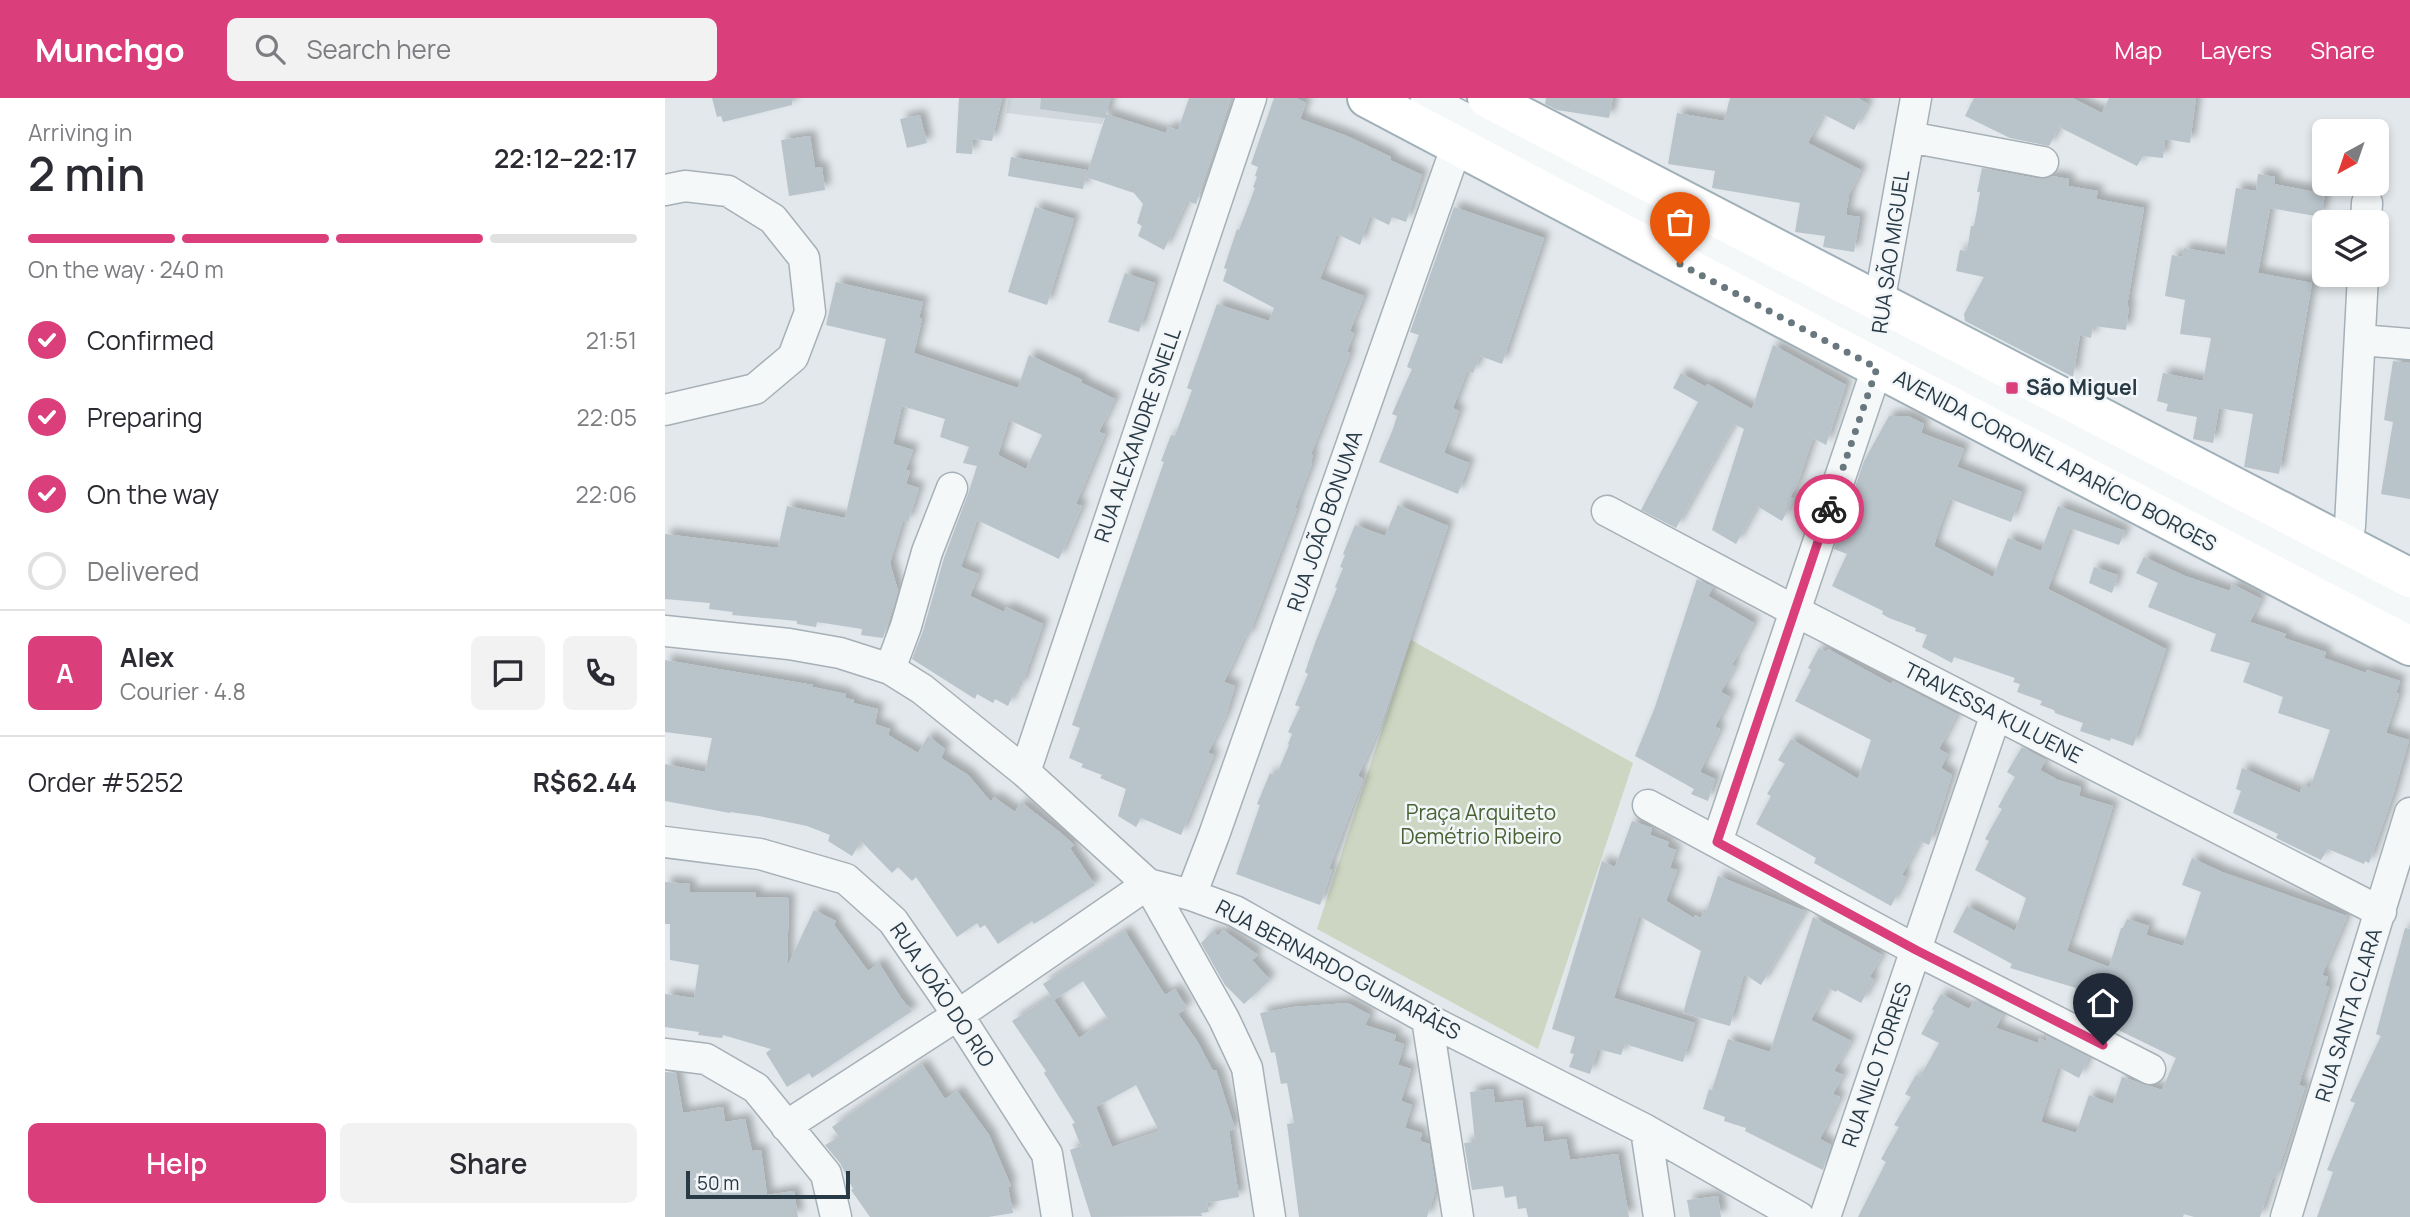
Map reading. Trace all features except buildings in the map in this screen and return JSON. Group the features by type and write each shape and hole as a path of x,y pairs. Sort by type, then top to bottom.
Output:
{"main road":[{"name":"AVENIDA CORONEL APARÍCIO BORGES","path":"1367,98 1457,145 2347,545 2410,578"},
{"name":"AVENIDA CORONEL APARÍCIO BORGES","path":"1487,98 1878,336 2410,646"}],"street":[{"name":"RUA ALEXANDRE SNELL","path":"1025,772 1251,98"},
{"path":"1426,98 2410,612"},
{"name":"RUA SÃO MIGUEL","path":"1717,842 1795,611 1878,336 1916,98"},
{"path":"1909,137 2043,162"},
{"name":"RUA JOÃO BONUMA","path":"1191,895 1457,145"},
{"path":"665,190 685,186 728,191 773,219 804,258 810,312 793,357 755,389 665,410"},
{"path":"2347,545 2362,287"},
{"path":"2360,340 2410,344"},
{"path":"890,668 906,626 927,552 952,488"},
{"name":"TRAVESSA KULUENE","path":"1607,511 1795,611 2381,912"},
{"name":"RUA BERNARDO GUIMARÃES","path":"665,631 789,644 890,668 922,689 1025,772 1148,884 1191,895 1235,911 1427,1019 1646,1130 1799,1217"},
{"name":"RUA NILO TORRES","path":"1825,1217 1996,714"},
{"path":"1648,805 1916,950 2150,1069"},
{"name":"RUA SANTA CLARA","path":"2286,1217 2410,813"},
{"name":"RUA JOÃO DO RIO","path":"665,842 759,854 846,879 893,920 1047,1154 1057,1217"},
{"path":"786,1126 958,1015 1148,884 1224,1019 1247,1068 1271,1217"},
{"path":"1427,1019 1458,1217"},
{"path":"665,1054 706,1059 756,1088 826,1174 836,1217"},
{"path":"1646,1130 1659,1217"}],"shaded area":[{"path":"1009,98 1111,98 1102,124 1006,113"}],"green space":[{"name":"Praça Arquiteto Demétrio Ribeiro","path":"1411,640 1633,763 1538,1049 1317,929"}],"way so far":[{"path":"1680,264 1877,368 1829,509"}],"place":[{"name":"São Miguel","path":"2012,388"}],"route":[{"path":"1829,509 1717,842 1916,950 2103,1045"}]}
